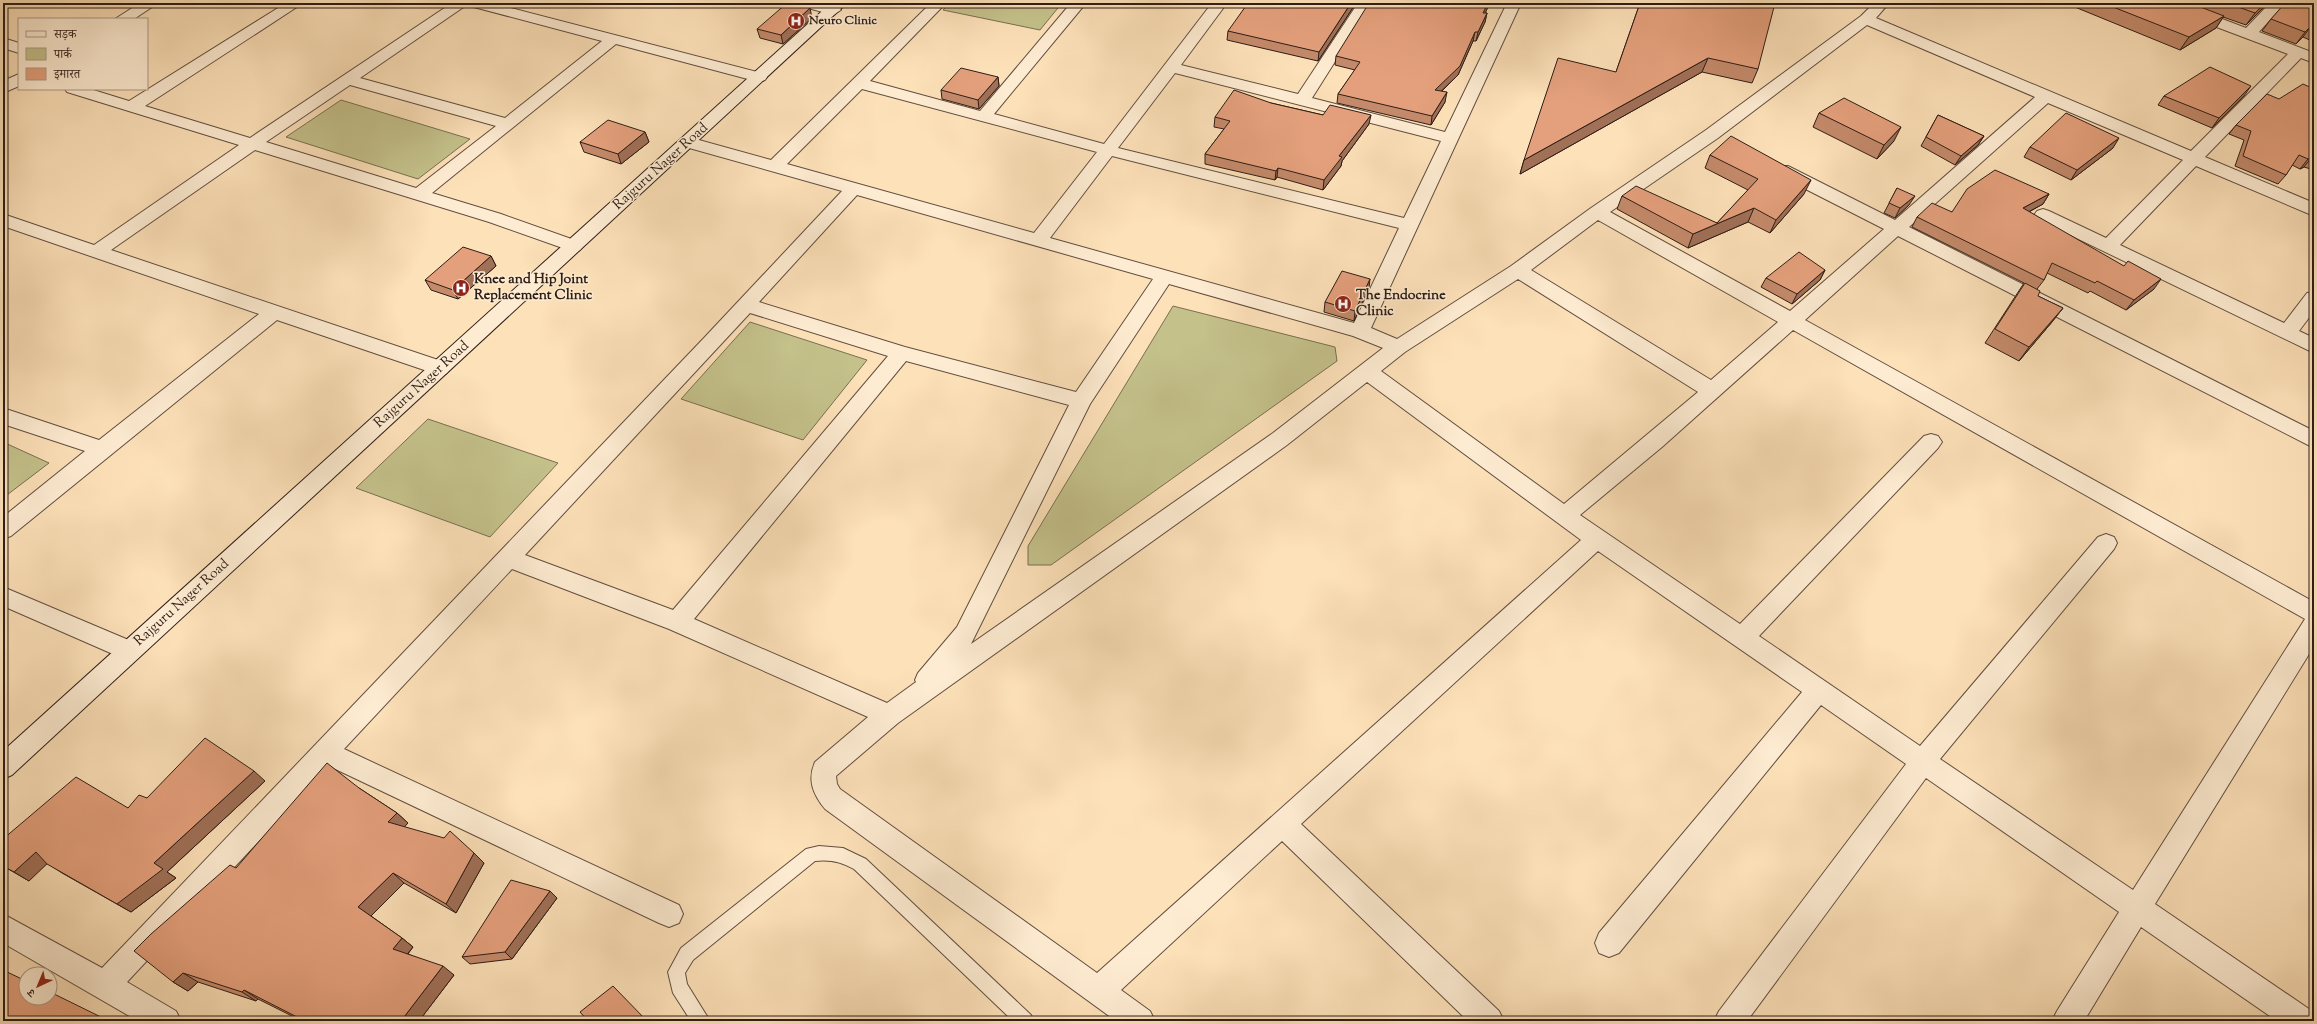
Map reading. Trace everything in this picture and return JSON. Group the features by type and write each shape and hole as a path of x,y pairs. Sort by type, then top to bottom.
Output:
{"street":[{"path":"125,18 150,3"},
{"path":"131,107 296,3"},
{"path":"96,252 252,144 462,3"},
{"path":"475,3 612,40 759,77"},
{"path":"806,3 837,6"},
{"path":"775,166 939,3"},
{"path":"983,117 1079,3"},
{"path":"1039,240 1219,3"},
{"path":"1302,100 1365,3"},
{"path":"1360,331 1514,3"},
{"path":"1140,1021 834,801 825,790 822,779 824,770 898,709 1280,439 1368,372 1398,347 1518,270 1597,212 1719,138 1866,19 1882,3"},
{"path":"2166,3 2314,58"},
{"path":"2249,34 2278,3"},
{"name":"Rajguru Nager Road","path":"3,767 837,6"},
{"path":"1866,19 2314,210"},
{"path":"419,195 612,40"},
{"path":"3,43 18,48"},
{"path":"2108,247 2298,52"},
{"path":"1170,68 1451,138"},
{"path":"3,88 18,80"},
{"path":"348,80 508,124"},
{"path":"859,83 1107,150 1410,225"},
{"path":"76,90 495,218 574,246"},
{"path":"1564,516 1656,441 2046,96"},
{"path":"688,142 1360,331 1398,347"},
{"path":"1769,163 2314,440"},
{"path":"105,984 508,558 854,188"},
{"path":"1597,212 2314,612"},
{"path":"2043,216 2314,346"},
{"path":"3,220 440,368"},
{"path":"1518,270 1712,391"},
{"path":"898,709 965,634 1081,401 1165,276"},
{"path":"2287,333 2314,298"},
{"path":"746,304 902,353 1081,401"},
{"path":"3,530 274,312"},
{"path":"677,622 902,353"},
{"path":"1368,372 1597,539 2302,1021"},
{"path":"3,416 102,449"},
{"path":"1742,638 1931,442"},
{"path":"1098,991 1597,539"},
{"path":"1729,1021 1923,761 2106,543"},
{"path":"508,558 677,622 898,709"},
{"path":"3,596 130,651"},
{"path":"2067,1021 2314,625"},
{"path":"1609,943 1819,690"},
{"path":"325,752 669,914"},
{"path":"1283,824 1489,1021"},
{"path":"3,928 105,984 166,1021"}],"lane":[{"path":"701,1021 678,987 676,972 686,954 812,854 829,851 842,854 860,864 1025,1021"}],"green space":[{"path":"950,3 1062,3 1040,30 943,10"},
{"path":"341,100 470,139 418,179 286,137"},
{"path":"1173,306 1335,347 1337,361 1051,565 1028,565 1028,546"},
{"path":"750,322 867,360 803,440 681,399"},
{"path":"428,419 558,463 490,537 356,488"},
{"path":"3,442 49,463 3,498"}],"building":[{"path":"787,3 810,8 781,35 757,29"},
{"path":"1248,3 1351,3 1319,52 1228,31"},
{"path":"1369,3 1488,3 1483,13 1487,13 1478,32 1475,32 1460,66 1435,90 1447,92 1432,116 1338,94 1360,62 1336,56"},
{"path":"1640,3 1775,3 1758,69 1708,58 1524,160 1558,58 1616,72"},
{"path":"2103,3 2190,3 2224,16 2189,37"},
{"path":"2227,3 2265,3 2255,13"},
{"path":"2285,3 2314,3 2314,26 2312,25 2305,32 2271,19"},
{"path":"2210,67 2251,86 2219,118 2164,96"},
{"path":"961,68 998,77 978,100 941,90"},
{"path":"2303,84 2314,89 2314,158 2312,157 2308,159 2299,155 2286,175 2243,156 2251,131 2236,125 2267,94 2279,99"},
{"path":"1234,90 1271,103 1323,115 1330,105 1371,115 1339,156 1342,157 1324,180 1278,168 1276,171 1205,154 1230,121 1215,117"},
{"path":"1844,98 1901,127 1884,145 1819,113"},
{"path":"2066,113 2119,138 2077,170 2030,147"},
{"path":"1938,115 1984,136 1961,156 1926,137"},
{"path":"608,120 645,132 618,154 580,142"},
{"path":"1731,136 1811,180 1776,220 1754,208 1693,234 1622,196 1636,186 1717,223 1758,179 1710,155"},
{"path":"1995,170 2049,194 2023,208 2124,266 2128,261 2161,279 2134,300 2097,281 2095,283 2052,263 2044,280 1917,217 1932,203 1952,212 1967,189"},
{"path":"1897,188 1915,196 1900,208 1889,203"},
{"path":"463,247 491,256 453,290 425,280"},
{"path":"1799,252 1825,270 1797,294 1766,278"},
{"path":"1342,271 1370,279 1355,311 1325,302"},
{"path":"2025,283 2040,291 2038,296 2063,308 2029,347 1995,329"},
{"path":"205,738 254,771 154,863 163,869 117,904 47,864 36,852 14,872 3,866 3,839 76,777 128,808 139,795 147,798"},
{"path":"327,763 359,788 397,813 388,822 444,838 450,831 474,853 446,904 393,873 358,907 402,938 393,949 443,966 401,1021 302,1021 244,990 242,992 183,973 173,982 134,951 151,934 230,865 236,868"},
{"path":"511,880 550,891 505,952 462,957"},
{"path":"3,970 18,977 18,1006 58,1006 58,996 109,1021 3,1021"},
{"path":"613,986 647,1021 588,1021 580,1012"}],"place":[{"name":"Neuro Clinic","path":"796,21"},
{"name":"Knee and Hip Joint Replacement Clinic","path":"461,288"},
{"name":"The Endocrine Clinic","path":"1343,304"}]}
